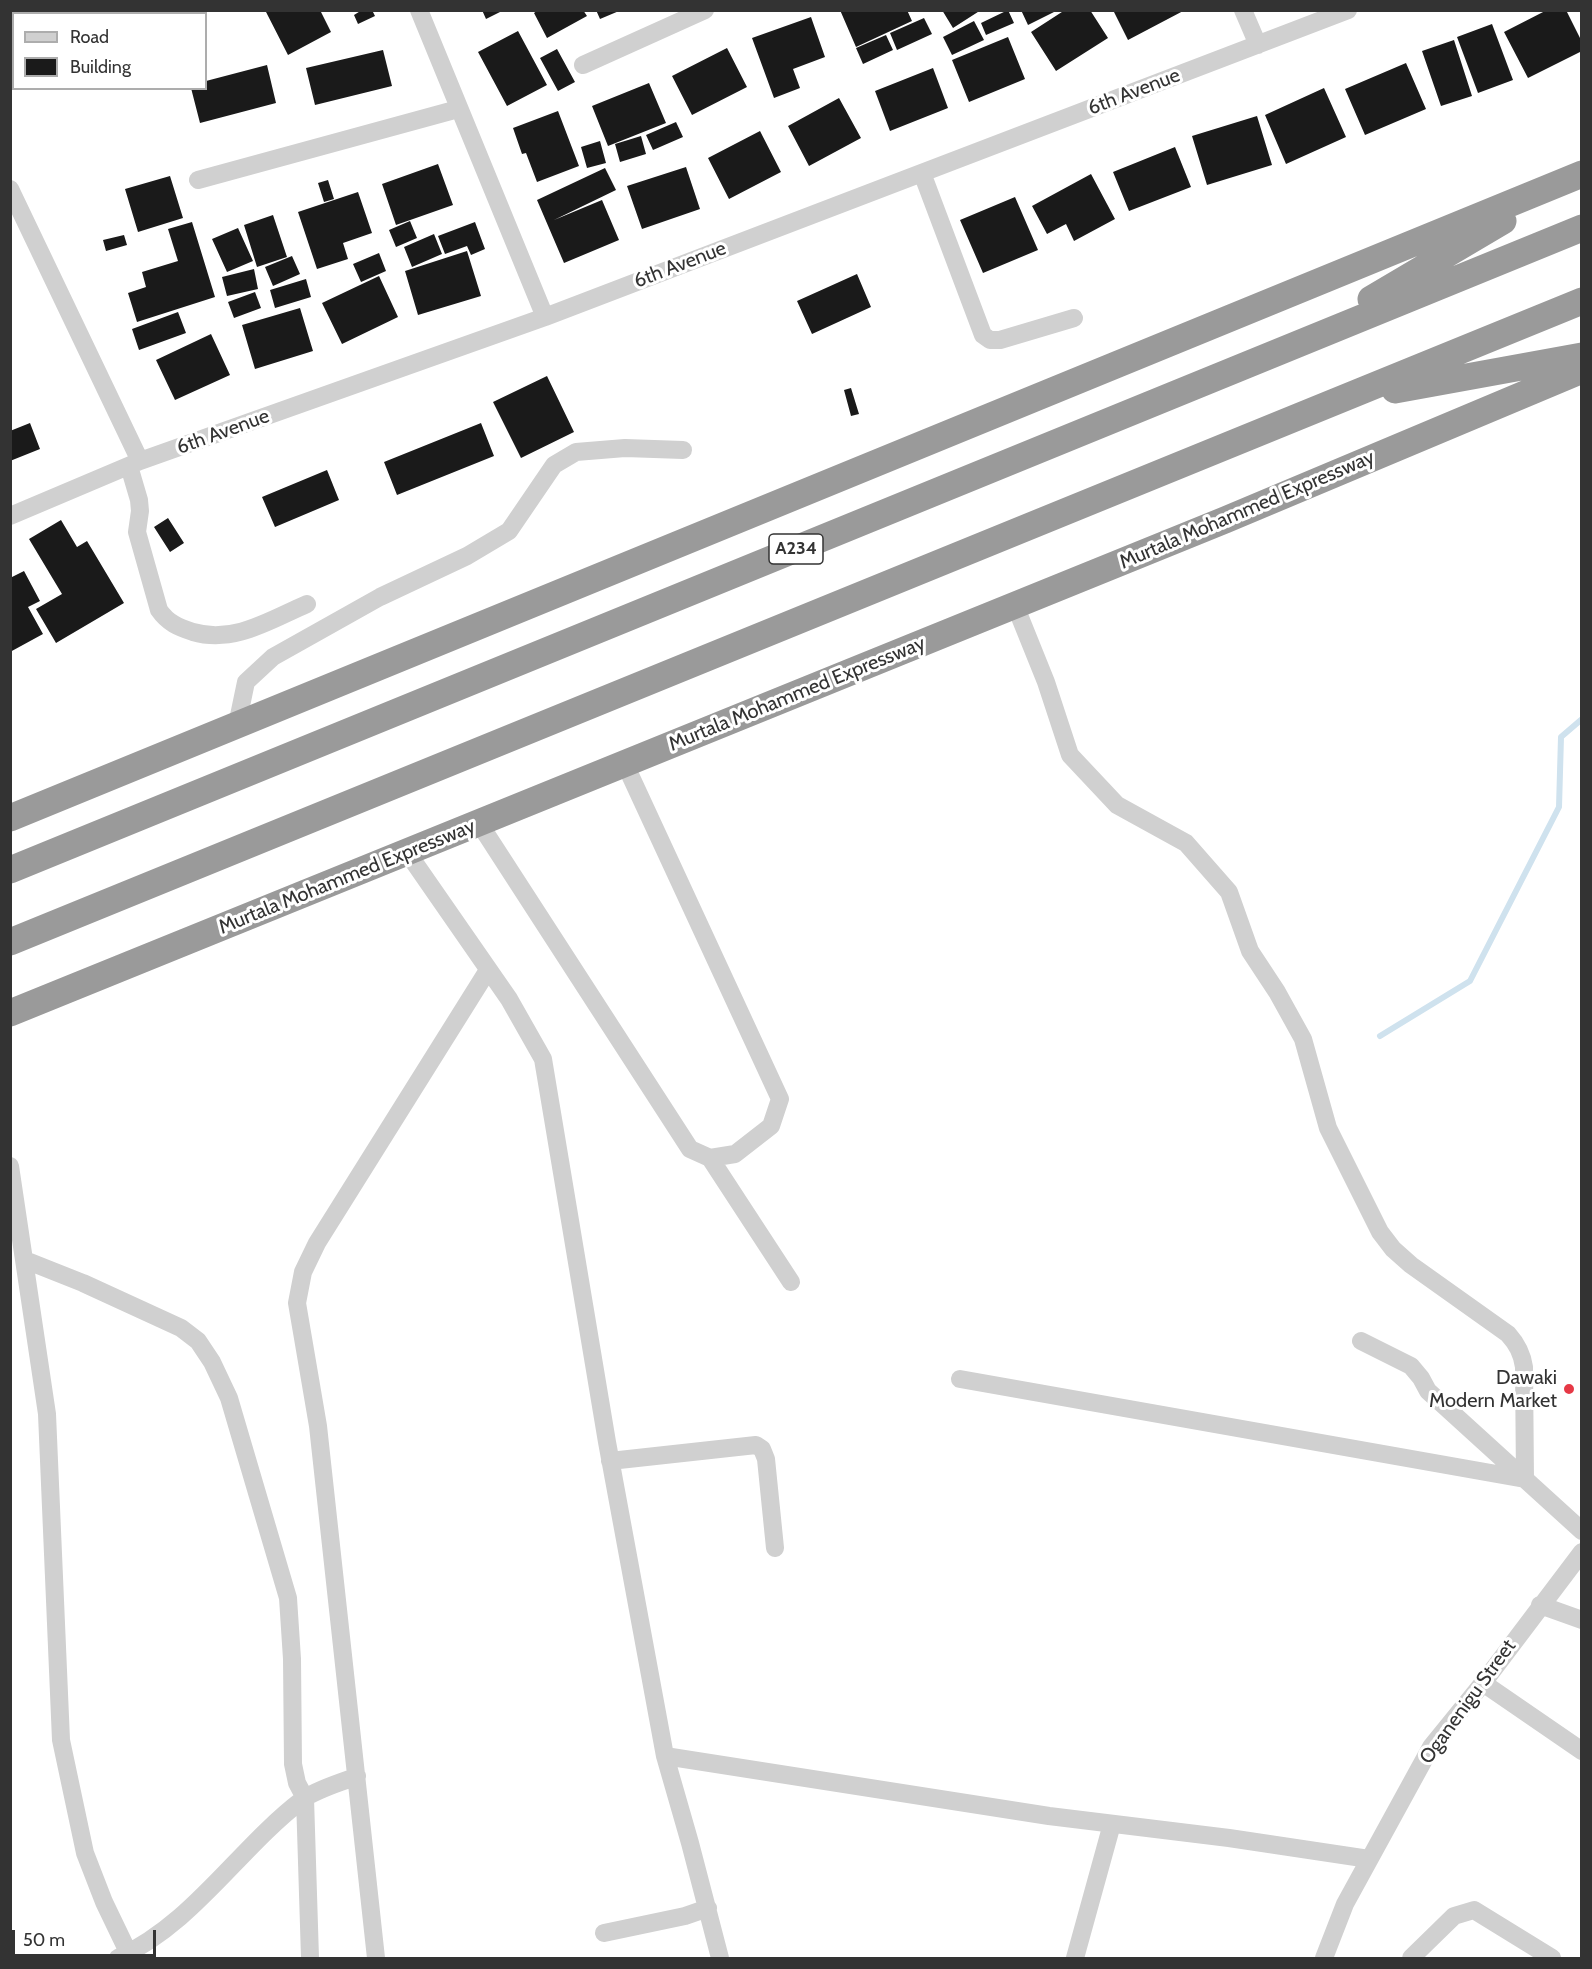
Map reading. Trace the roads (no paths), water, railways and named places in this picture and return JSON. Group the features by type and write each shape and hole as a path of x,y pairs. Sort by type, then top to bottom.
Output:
{"highway":[{"path":"1292,346 1581,174"},
{"path":"10,818 1581,174"},
{"name":"A234","path":"10,870 1581,228"},
{"path":"10,942 1581,301"},
{"path":"1341,400 1581,356"},
{"name":"Murtala Mohammed Expressway","path":"10,1013 1225,520 1581,370"}],"street":[{"path":"419,10 545,317"},
{"path":"583,65 705,10"},
{"path":"1243,10 1258,45"},
{"name":"6th Avenue","path":"10,516 135,464 545,317 1348,10"},
{"path":"198,180 458,109"},
{"path":"921,173 983,335 990,340 1000,340 1074,318"},
{"path":"10,189 135,464 140,511 137,532 159,610 166,620 176,627 208,636 240,633 307,604"},
{"path":"237,725 246,682 273,657 380,597 467,556 509,531 554,465 576,452 625,448 683,450"},
{"path":"1015,605 1046,682 1070,755 1118,805 1186,843 1229,892 1250,951 1277,992 1303,1039 1328,1128 1380,1232 1411,1265 1508,1334 1517,1344 1524,1367 1525,1479"},
{"path":"624,764 780,1098 771,1126 735,1154 710,1158"},
{"path":"479,823 690,1149 710,1158 790,1282"},
{"path":"407,852 509,999 543,1059 610,1461 665,1756 720,1959"},
{"path":"376,1959 318,1426 297,1303 303,1272 317,1242 488,970"},
{"path":"10,1166 47,1414 61,1740 85,1853 123,1956 146,1944 178,1920 277,1821 305,1798 357,1776"},
{"path":"25,1260 83,1283 181,1328 198,1341 212,1362 229,1398 288,1598 293,1764 297,1783 305,1798 310,1959"},
{"path":"1361,1341 1411,1366 1428,1391 1581,1531"},
{"path":"960,1379 1525,1479"},
{"path":"610,1461 756,1445 762,1449 766,1459 776,1548"},
{"name":"Oganenigu Street","path":"1324,1959 1345,1904 1431,1747 1483,1683 1581,1552"},
{"path":"1540,1605 1581,1620"},
{"path":"1483,1683 1581,1751"},
{"path":"665,1756 1112,1824 1370,1859"},
{"path":"1076,1959 1112,1824"},
{"path":"603,1934 685,1916 708,1908"},
{"path":"1411,1959 1454,1916 1474,1910 1552,1959"}],"waterway":[{"path":"1380,1036 1470,981 1559,807 1561,737 1582,719"}],"place":[{"name":"Dawaki Modern Market","path":"1569,1389"}]}
